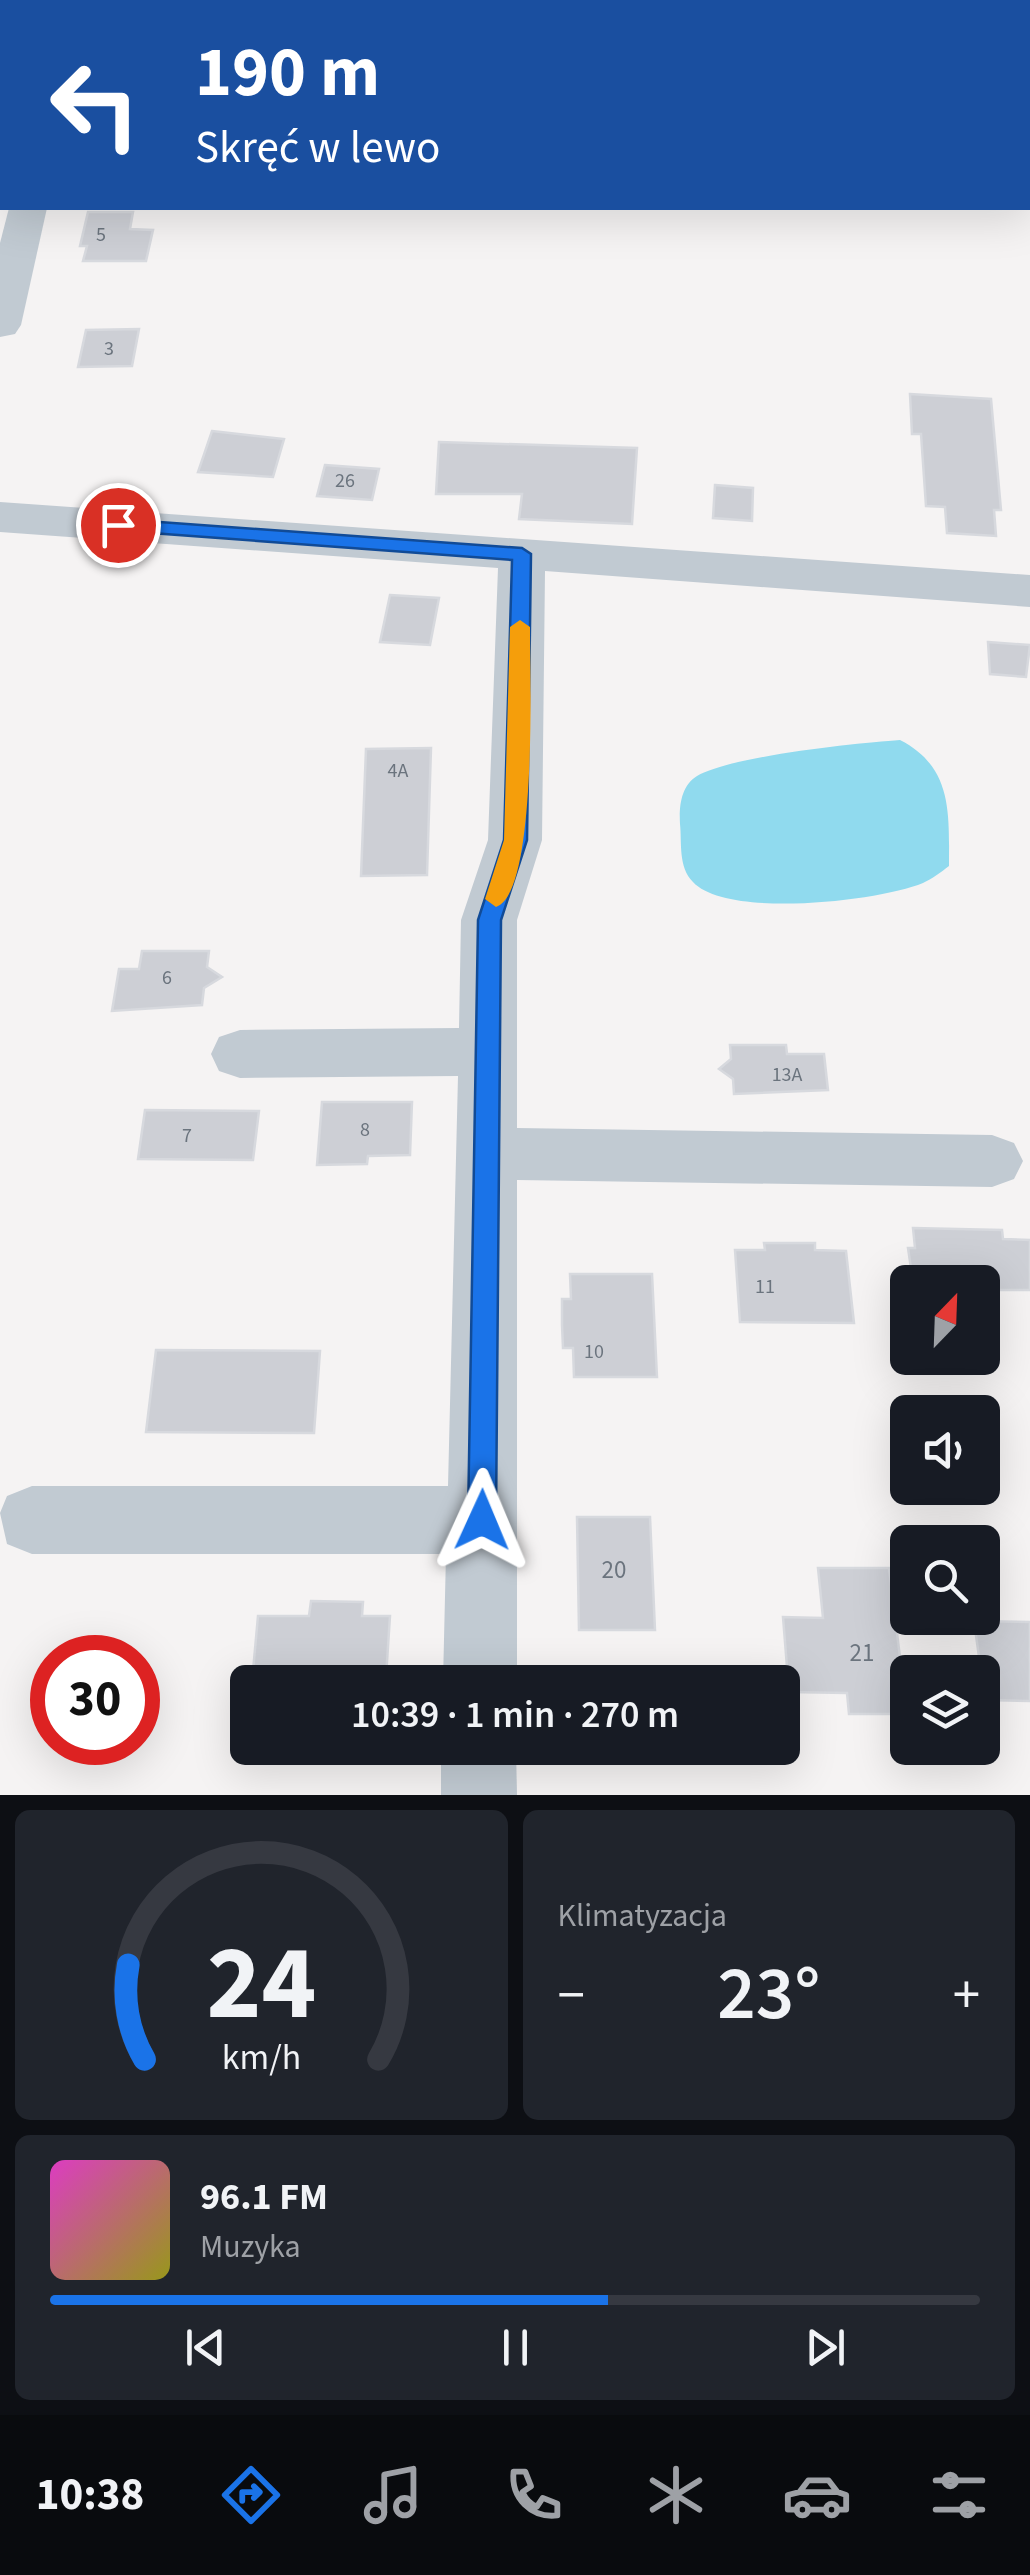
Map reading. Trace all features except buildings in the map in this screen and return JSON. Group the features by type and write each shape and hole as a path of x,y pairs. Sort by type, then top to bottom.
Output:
{"street":[{"path":"0,325 28,210"},
{"path":"0,517 1030,591"},
{"path":"480,1665 490,920 516,840 522,554"},
{"path":"240,1054 488,1052"},
{"path":"486,1154 992,1161"},
{"path":"32,1520 482,1520"},
{"path":"479,1795 480,1765"}],"water":[{"path":"900,740 930,764 944,794 949,866 933,877 874,896 769,903 711,893 688,876 682,854 680,810 684,791 697,776 765,757"}],"slow traffic":[{"path":"496,899 516,840 520,627"}],"route":[{"path":"118,525 522,554 516,840 490,920 482,1520"}]}
